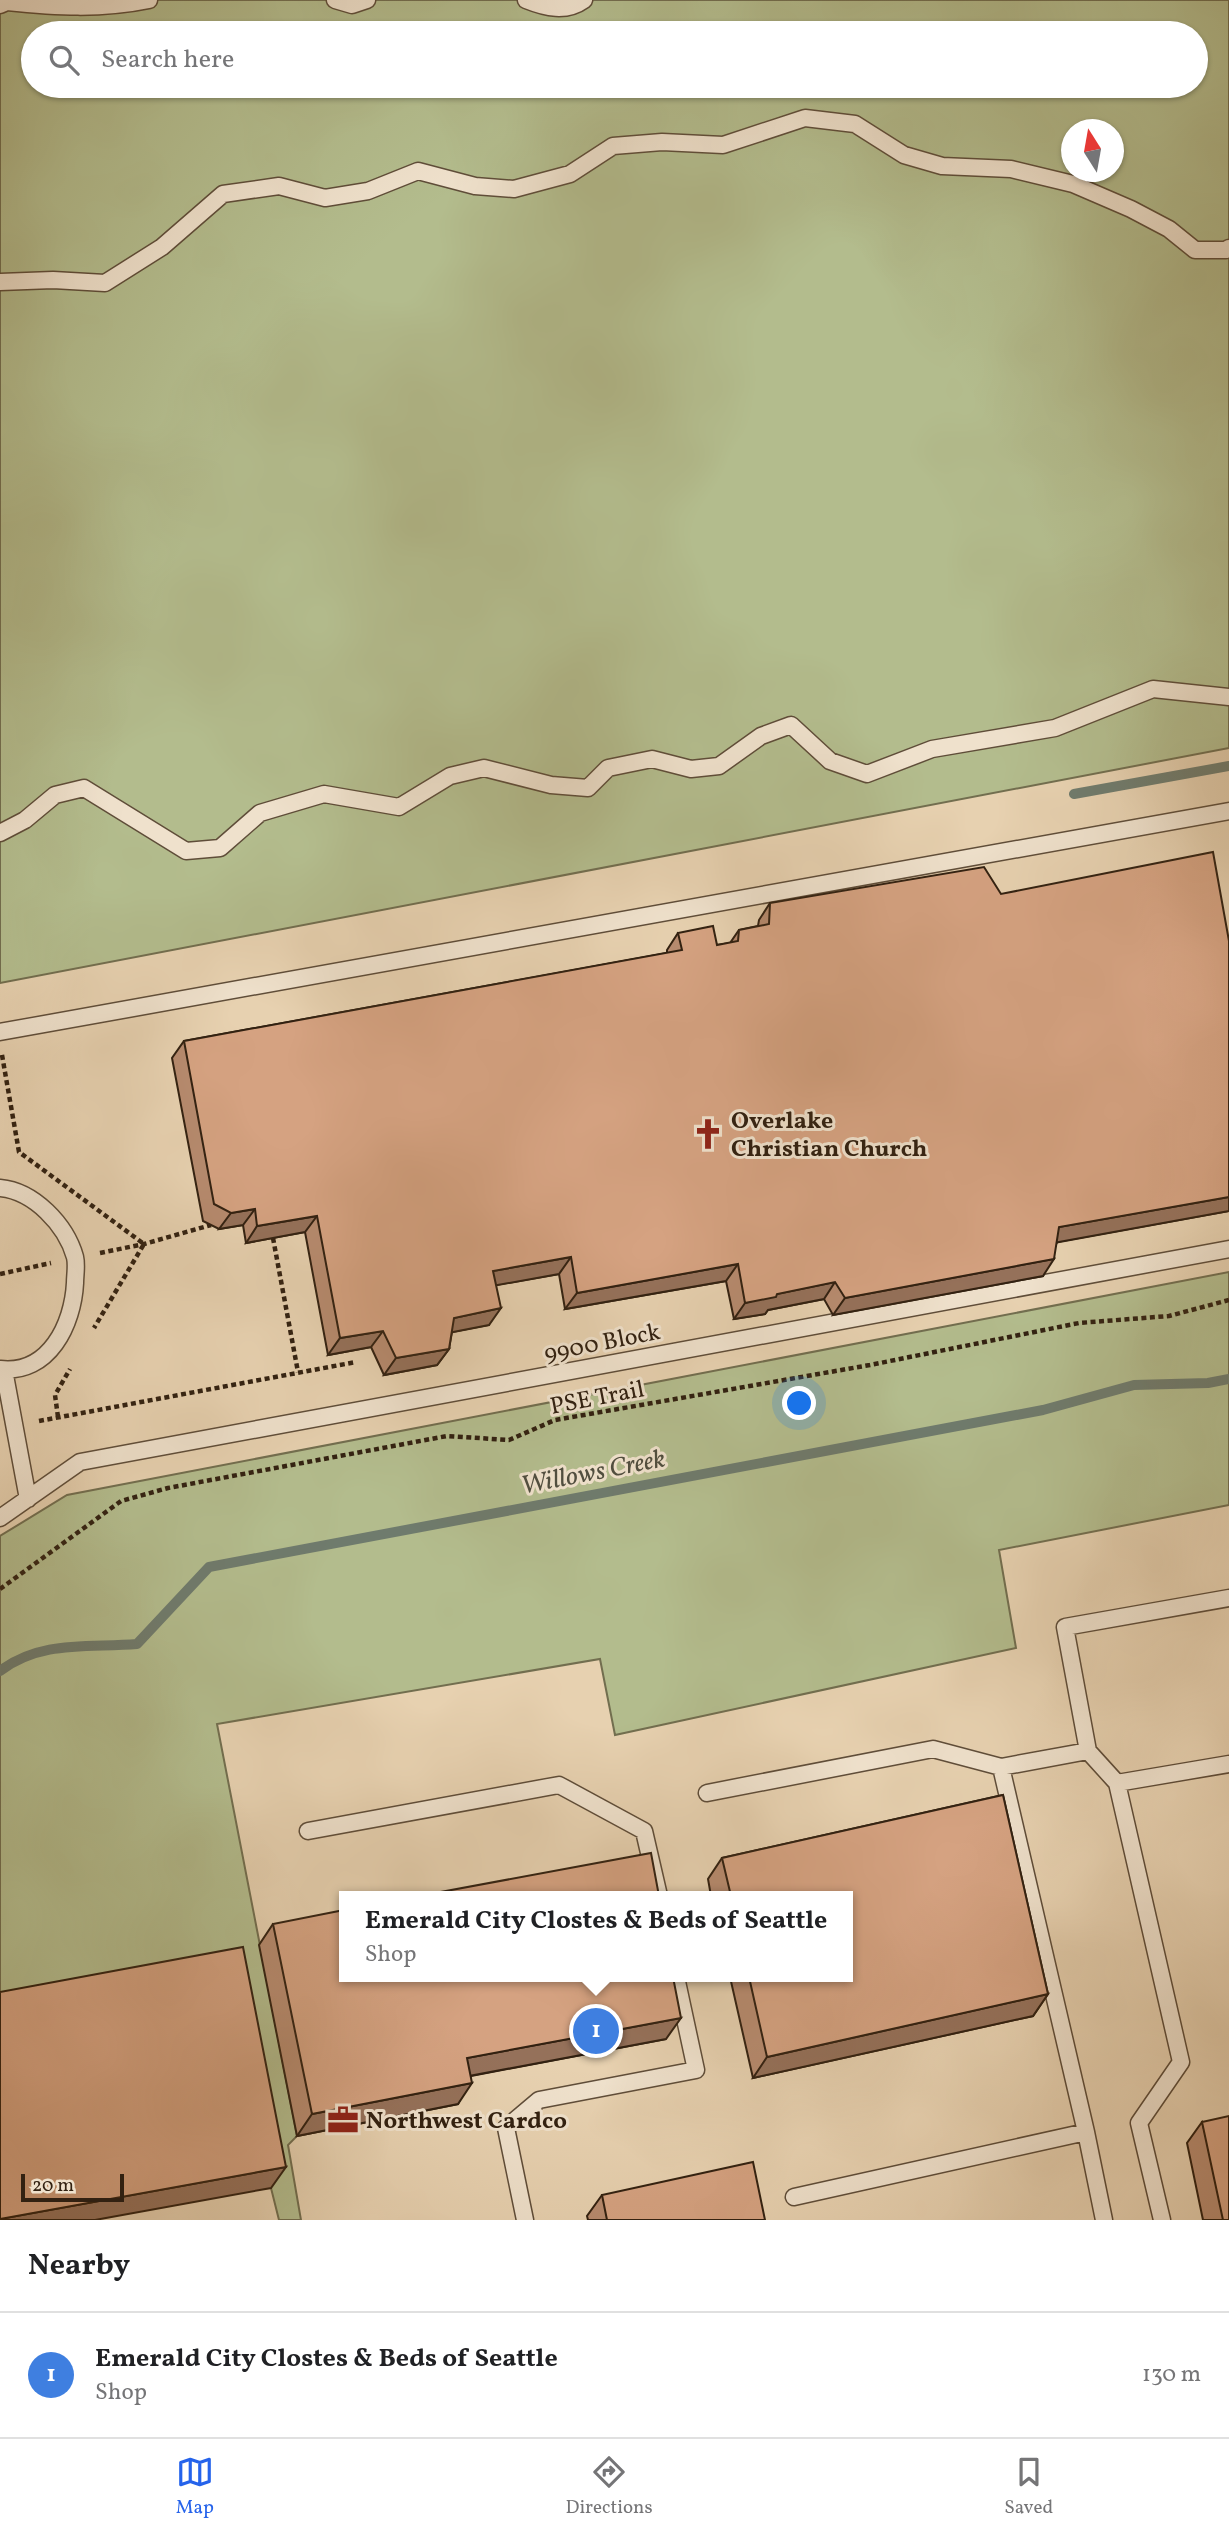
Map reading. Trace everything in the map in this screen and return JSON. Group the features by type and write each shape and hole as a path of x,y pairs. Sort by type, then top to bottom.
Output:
{"lane":[{"path":"0,5 7,2 64,8 121,6 149,0"},
{"path":"335,0 352,5 367,0"},
{"path":"526,0 543,7 573,8 584,0"},
{"path":"0,282 53,280 105,283 162,247 223,194 279,186 325,198 368,191 418,171 475,186 514,189 570,174 613,146 662,142 723,145 805,118 855,124 904,156 942,166 1011,169 1073,184 1159,224 1195,250 1229,248"},
{"path":"0,833 24,820 55,795 85,788 186,851 220,848 260,813 324,794 399,807 450,776 484,768 551,785 588,788 608,768 652,759 691,769 719,766 761,736 791,725 830,761 867,774 932,750 1055,728 1153,689 1229,697"},
{"path":"0,1031 1229,811"},
{"path":"0,1188 39,1203 64,1232 76,1258 74,1304 63,1335 44,1357 20,1368 2,1369 28,1499"},
{"name":"9900 Block","path":"0,1518 80,1462 1229,1249"},
{"path":"1162,2220 1139,2123 1181,2062 1118,1783 1088,1751 1065,1627 1229,1598"},
{"path":"707,1793 933,1749 1002,1767 1088,1751"},
{"path":"1118,1783 1229,1764"},
{"path":"1002,1767 1104,2220"},
{"path":"308,1831 559,1785 644,1831 658,1891"},
{"path":"525,2220 506,2128 539,2100 696,2070 677,1982"},
{"path":"794,2197 1086,2132"}],"path":[{"path":"0,1043 19,1152 144,1244"},
{"path":"0,1273 144,1244 211,1225"},
{"path":"273,1238 298,1372"},
{"path":"89,1337 144,1244"},
{"name":"PSE Trail","path":"0,1589 121,1501 168,1488 447,1436 509,1440 555,1420 870,1365 1079,1323 1168,1316 1229,1300"},
{"path":"58,1417 55,1395 75,1360"},
{"path":"14,1425 356,1362"}],"green space":[{"path":"0,0 1229,0 1229,748 0,983"},
{"path":"1229,1272 1229,1505 999,1550 1016,1648 615,1735 600,1659 217,1724 297,2136 288,2145 301,2220 279,2220 271,2188 0,2010 0,1536 67,1495"}],"building":[{"name":"Overlake Christian Church","path":"1213,852 1229,941 1229,1197 1059,1227 1054,1259 845,1298 835,1282 745,1303 738,1264 577,1293 571,1257 493,1271 501,1308 454,1318 449,1349 396,1358 383,1331 340,1338 317,1216 257,1226 255,1209 231,1213 214,1204 184,1041 682,950 678,933 713,926 717,945 738,941 739,930 769,924 770,903 984,867 1001,894"},
{"path":"1003,1795 1048,1994 767,2057 750,1982 853,1982 853,1891 730,1891 722,1858"},
{"path":"651,1853 658,1891 446,1891"},
{"path":"339,1911 339,1982 674,1982 681,2018 467,2058 472,2083 312,2114 273,1924"},
{"path":"243,1947 286,2167 0,2219 0,1992"},
{"path":"1229,2116 1229,2220 1223,2220 1202,2122"},
{"path":"753,2162 765,2220 607,2220 602,2195"}],"waterway":[{"path":"1074,794 1229,766"},
{"name":"Willows Creek","path":"0,1671 16,1661 48,1650 137,1644 209,1567 1043,1410 1134,1385 1208,1383 1229,1379"}],"place":[{"name":"Overlake Christian Church","path":"708,1134"},
{"name":"Emerald City Clostes & Beds of Seattle","path":"596,2031"},
{"name":"Northwest Cardco","path":"343,2120"}]}
